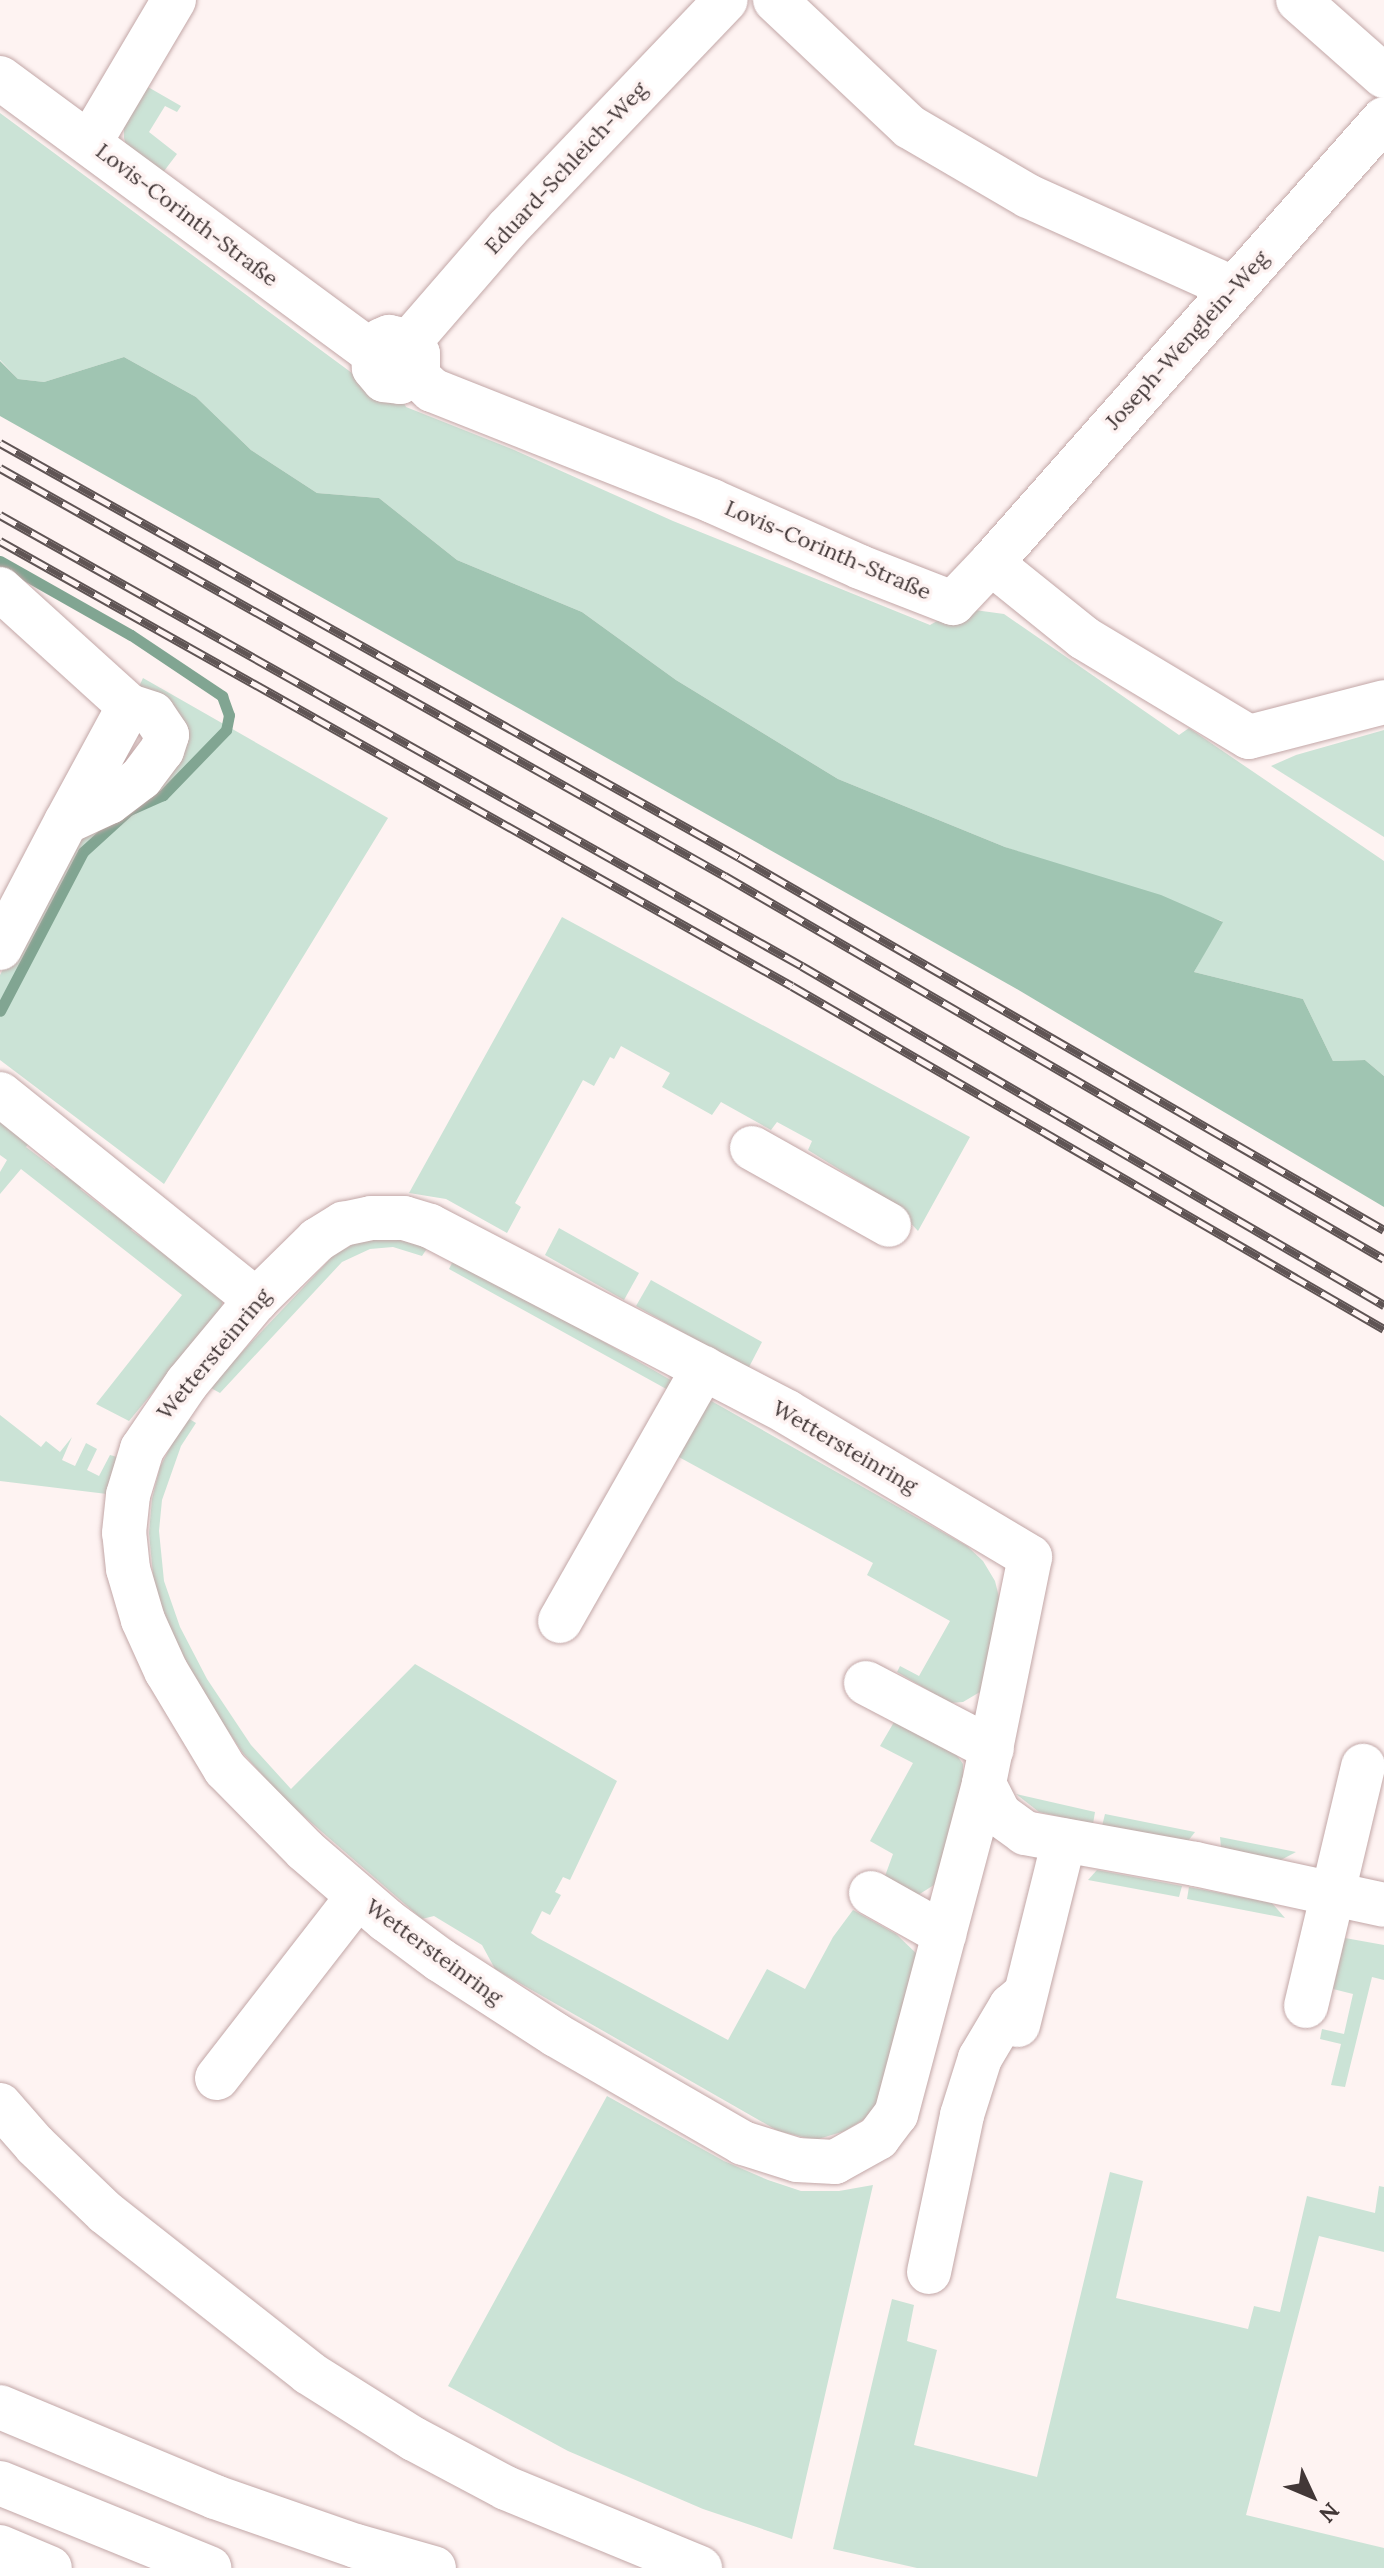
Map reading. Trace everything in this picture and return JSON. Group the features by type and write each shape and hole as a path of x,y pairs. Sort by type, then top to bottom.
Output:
{"main road":[{"path":"90,142 174,0"},
{"name":"Eduard-Schleich-Weg","path":"399,355 508,228 726,0"},
{"path":"775,0 910,127 1028,196 1233,288"},
{"path":"1298,0 1384,76"},
{"name":"Lovis-Corinth-Straße","path":"0,78 399,355 432,390 712,501 860,567 953,603 991,563"},
{"name":"Joseph-Wenglein-Weg","path":"991,563 1384,119"},
{"path":"991,563 1084,638 1249,737 1384,702"},
{"path":"0,589 129,706 153,714 167,735 162,750 141,778 109,802 66,822 0,948"},
{"path":"0,1094 256,1300"},
{"path":"752,1148 889,1225"},
{"name":"Wettersteinring","path":"371,1218 404,1218 453,1235 704,1368 787,1412 1030,1557 988,1766 896,2114 878,2138 835,2162 797,2160 743,2143 556,2035 440,1960 358,1896 305,1850 225,1769 166,1671 143,1620 128,1569 124,1533 128,1495 142,1449 172,1401 256,1300 317,1240 343,1224 371,1218"},
{"path":"560,1621 704,1368"},
{"path":"866,1683 988,1766 999,1814 1025,1833 1195,1864 1384,1905"},
{"path":"1306,2006 1363,1766"},
{"path":"1013,2047 1023,1996 1064,1841"},
{"path":"871,1893 944,1934"},
{"path":"217,2078 281,1980 358,1896"},
{"path":"929,2272 962,2115 980,2058 1011,2006 1023,1996"},
{"path":"0,2105 35,2145 106,2213 309,2373 414,2439 506,2488 700,2568"},
{"path":"0,2407 215,2497 434,2568"},
{"path":"0,2483 209,2568"},
{"path":"0,2547 50,2568"}],"green space":[{"path":"141,83 181,106 177,112 165,106 149,132 177,154 158,179 128,151 124,138 124,121"},
{"path":"0,113 356,376 401,397 406,407 512,449 673,521 930,625 960,608 1004,614 1179,735 1189,728 1384,861 1384,1076 1365,1060 1333,1061 1303,999 1194,972 1222,921 1005,847 838,779 676,680 582,612 457,560 379,498 317,493 251,450 196,397 124,357 44,382 18,379 0,360"},
{"path":"124,357 196,397 251,450 317,493 379,498 457,560 582,612 676,680 838,779 1005,847 1161,895 1223,922 1194,972 1303,999 1333,1061 1365,1060 1384,1076 1384,1207 1015,988 0,416 0,361 18,379 44,382"},
{"path":"143,678 388,818 164,1184 0,1060 0,975 73,835 154,787 137,691"},
{"path":"1384,730 1384,837 1271,766 1296,755"},
{"path":"562,917 970,1137 918,1231 890,1201 808,1150 812,1141 777,1122 771,1130 721,1102 712,1115 662,1087 670,1073 621,1046 614,1059 610,1057 594,1086 583,1080 515,1203 521,1207 507,1233 446,1199 409,1193"},
{"path":"0,1114 32,1139 26,1147 55,1169 61,1162 86,1181 80,1189 108,1211 115,1203 138,1221 131,1230 160,1251 166,1244 182,1269 208,1289 224,1292 221,1310 129,1421 96,1404 182,1295 21,1169 0,1194 0,1172 7,1160 0,1155"},
{"path":"559,1228 639,1273 624,1300 545,1255"},
{"path":"383,1238 430,1244 422,1256 393,1247 370,1249 342,1262 220,1393 209,1387 334,1255 357,1242"},
{"path":"455,1257 683,1387 679,1396 449,1269"},
{"path":"651,1280 762,1342 748,1369 636,1306"},
{"path":"699,1394 967,1546 983,1561 995,1581 1001,1605 985,1689 963,1702 950,1703 897,1672 900,1666 919,1676 950,1621 867,1575 873,1563 666,1450"},
{"path":"0,1415 41,1447 46,1441 60,1452 72,1437 62,1460 75,1466 86,1443 97,1449 87,1470 99,1476 110,1455 117,1457 107,1494 0,1481"},
{"path":"186,1417 196,1423 181,1446 162,1500 159,1531 164,1581 180,1627 207,1679 251,1745 291,1789 415,1664 617,1781 570,1880 563,1877 555,1892 561,1895 550,1915 542,1911 531,1933 538,1938 728,2040 767,1969 805,1989 833,1937 853,1910 896,1934 918,1955 885,2094 866,2118 845,2131 815,2140 778,2131 495,1969 482,1945 434,1916 422,1919 283,1798 242,1752 200,1688 171,1631 154,1585 149,1533 152,1499 160,1467"},
{"path":"897,1717 956,1754 963,1764 963,1776 937,1883 915,1897 881,1887 893,1854 870,1841 913,1763 880,1746"},
{"path":"1016,1794 1095,1812 1093,1824 1039,1812"},
{"path":"1105,1814 1195,1832 1188,1841 1102,1826"},
{"path":"1220,1837 1296,1852 1279,1861 1221,1847"},
{"path":"1097,1870 1182,1886 1179,1897 1088,1880"},
{"path":"1189,1887 1272,1903 1285,1918 1187,1899"},
{"path":"1345,1938 1384,1945 1384,1980 1372,1977 1345,2087 1331,2085 1341,2044 1320,2039 1322,2029 1344,2034 1353,1994 1333,1989"},
{"path":"607,2096 724,2161 768,2180 801,2191 839,2191 873,2185 792,2539 703,2509 568,2451 448,2386"},
{"path":"1110,2172 1143,2181 1116,2298 1248,2329 1254,2306 1280,2312 1307,2196 1375,2213 1379,2186 1384,2187 1384,2252 1319,2236 1246,2515 1384,2548 1384,2568 917,2568 833,2549 892,2299 914,2305 907,2341 937,2350 914,2445 1037,2477"}],"waterway":[{"path":"0,561 131,635 222,696 229,715 226,730 163,795 129,810 83,852 0,1011"}],"railway":[{"path":"0,443 739,857 1384,1230"},
{"path":"0,468 725,876 1384,1259"},
{"path":"0,515 802,966 1384,1305"},
{"path":"0,541 792,986 1384,1329"}]}
